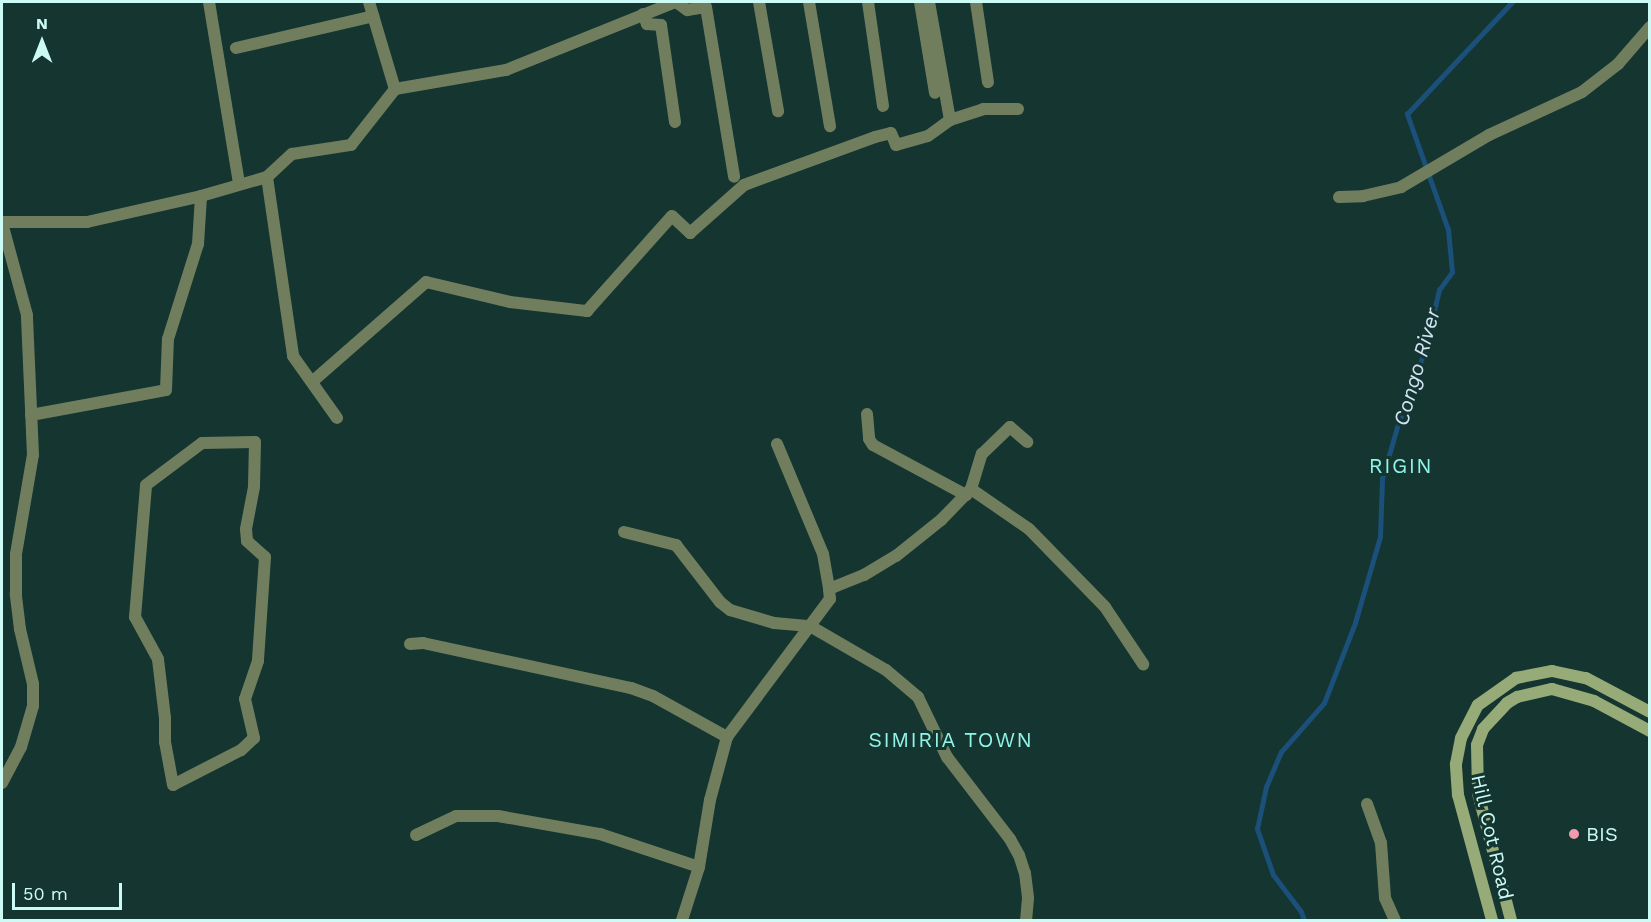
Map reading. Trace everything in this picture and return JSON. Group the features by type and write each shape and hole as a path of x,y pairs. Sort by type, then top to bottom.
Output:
{"main road":[{"name":"Hill Cot Road","path":"1492,921 1458,795 1456,764 1461,738 1478,705 1516,678 1552,671 1586,678 1650,712"},
{"name":"Hill Cot Road","path":"1511,921 1478,793 1477,745 1483,729 1507,703 1517,697 1552,689 1594,701 1650,730"}],"street":[{"path":"209,2 239,184"},
{"path":"369,2 395,89"},
{"path":"2,783 21,747 33,706 33,684 20,629 16,594 16,554 33,455 27,315 2,223 87,222 201,196 267,177 292,154 351,145 395,89 506,70 676,2 687,10 706,7 734,177"},
{"path":"759,2 778,111"},
{"path":"809,2 830,126"},
{"path":"868,2 884,106"},
{"path":"920,2 935,93"},
{"path":"929,2 950,120"},
{"path":"976,2 988,82"},
{"path":"643,14 647,24 662,25 675,122"},
{"path":"236,48 373,16"},
{"path":"1339,197 1363,196 1401,187 1489,135 1582,92 1618,64 1650,27"},
{"path":"313,381 426,282 510,302 587,312 672,216 690,232 744,185 883,135 891,133 896,145 928,136 950,120 983,109 1018,109"},
{"path":"267,177 293,356 313,381 337,418"},
{"path":"31,415 166,390 168,339 198,244 201,196"},
{"path":"867,414 869,438 873,445 968,492 1029,529 1105,607 1143,664"},
{"path":"829,589 864,574 908,547 968,492 982,454 1010,427 1027,442"},
{"path":"255,442 254,487 246,529 247,541 265,557 258,661 245,699 254,738 241,750 173,785 165,742 165,718 158,658 135,617 146,485 202,443 255,442"},
{"path":"682,921 699,867 710,800 727,737 830,599 822,554 777,444"},
{"path":"624,532 675,545 720,602 730,610 774,623 810,626 886,670 918,697 947,757 1010,838 1019,855 1026,882 1026,921"},
{"path":"410,644 444,648 631,688 653,696 727,737"},
{"path":"1367,804 1381,843 1385,897 1395,921"},
{"path":"416,835 456,816 498,816 591,832 699,867"}],"waterway":[{"name":"Congo River","path":"1304,920 1301,912 1273,875 1257,829 1266,787 1281,752 1324,703 1355,623 1380,537 1382,479 1398,424 1425,350 1439,290 1452,272 1448,230 1407,114 1512,2"}],"place":[{"name":"BIS","path":"1574,834"}],"district":[{"name":"RIGIN","path":"1401,466"},
{"name":"SIMIRIA TOWN","path":"951,740"}]}
